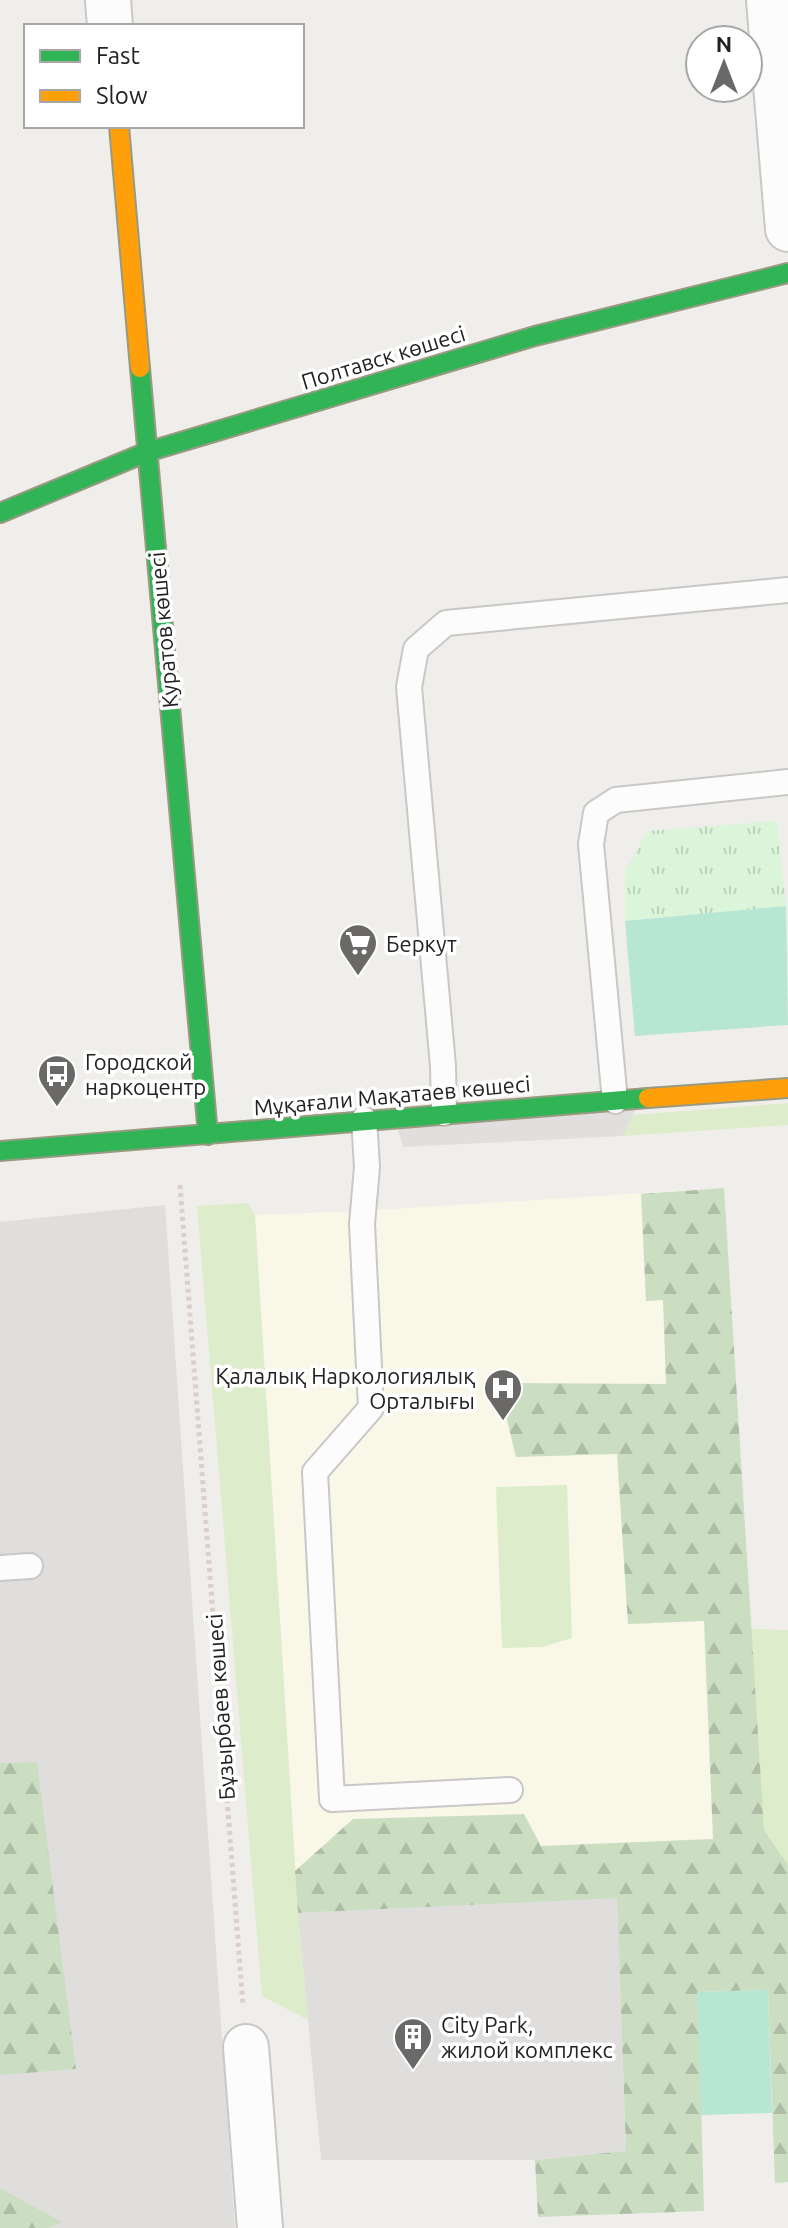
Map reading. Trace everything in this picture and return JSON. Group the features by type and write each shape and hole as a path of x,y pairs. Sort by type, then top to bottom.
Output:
{"street":[{"path":"108,0 110,24"},
{"path":"769,0 788,229"},
{"name":"Куратов көшесі","path":"119,128 208,1135"},
{"name":"Полтавск көшесі","path":"0,513 147,452 535,336 788,273"},
{"name":"Мұқағали Мақатаев көшесі","path":"0,1151 364,1119 788,1088"},
{"path":"246,2047 260,2228"}],"lane":[{"path":"444,1113 443,1066 409,687 416,649 446,623 788,590"},
{"path":"615,1101 591,844 596,813 616,800 788,782"},
{"path":"364,1119 367,1167 362,1224 371,1408 315,1472 332,1799 510,1790"},
{"path":"0,1568 30,1566"}],"path":[{"name":"Бұзырбаев көшесі","path":"180,1185 246,2047"}],"shaded area":[{"path":"641,1099 623,1136 403,1147 394,1117"},
{"name":"Қалалық Наркологиялық Орталығы","path":"724,1188 764,1830 298,1913 255,1215"},
{"path":"165,1205 235,2228 0,2228 0,1222"},
{"path":"617,1897 626,2151 535,2160 321,2160 298,1913"}],"green space":[{"path":"777,821 786,906 625,921 625,870 648,831"},
{"path":"786,906 788,1025 635,1036 625,921"},
{"path":"788,1103 788,1125 623,1136 633,1115"},
{"path":"724,1188 764,1830 788,1865 788,2182 775,2183 768,1990 698,1992 704,2211 538,2217 535,2160 626,2151 617,1898 298,1913 295,1871 353,1819 524,1814 541,1846 713,1839 704,1621 628,1624 617,1454 516,1457 498,1383 666,1384 663,1300 646,1301 641,1194"},
{"path":"247,1203 255,1215 298,1913 308,2020 262,1996 197,1206"},
{"path":"567,1485 572,1638 543,1647 502,1648 496,1487"},
{"path":"751,1629 788,1630 788,1865 764,1830"},
{"path":"37,1762 76,2069 0,2075 0,1763"},
{"path":"768,1990 772,2113 701,2115 697,1992"},
{"path":"0,2188 62,2222 48,2228 0,2228"}],"traffic: fast":[{"path":"0,513 147,452 535,336 788,273"},
{"path":"140,368 208,1135"},
{"path":"0,1151 648,1098"}],"traffic: slow":[{"path":"119,128 140,368"},
{"path":"648,1098 788,1088"}],"place":[{"name":"Беркут","path":"358,977"},
{"name":"Городской наркоцентр","path":"57,1108"},
{"name":"Қалалық Наркологиялық Орталығы","path":"503,1422"},
{"name":"City Park, жилой комплекс","path":"413,2071"}]}
